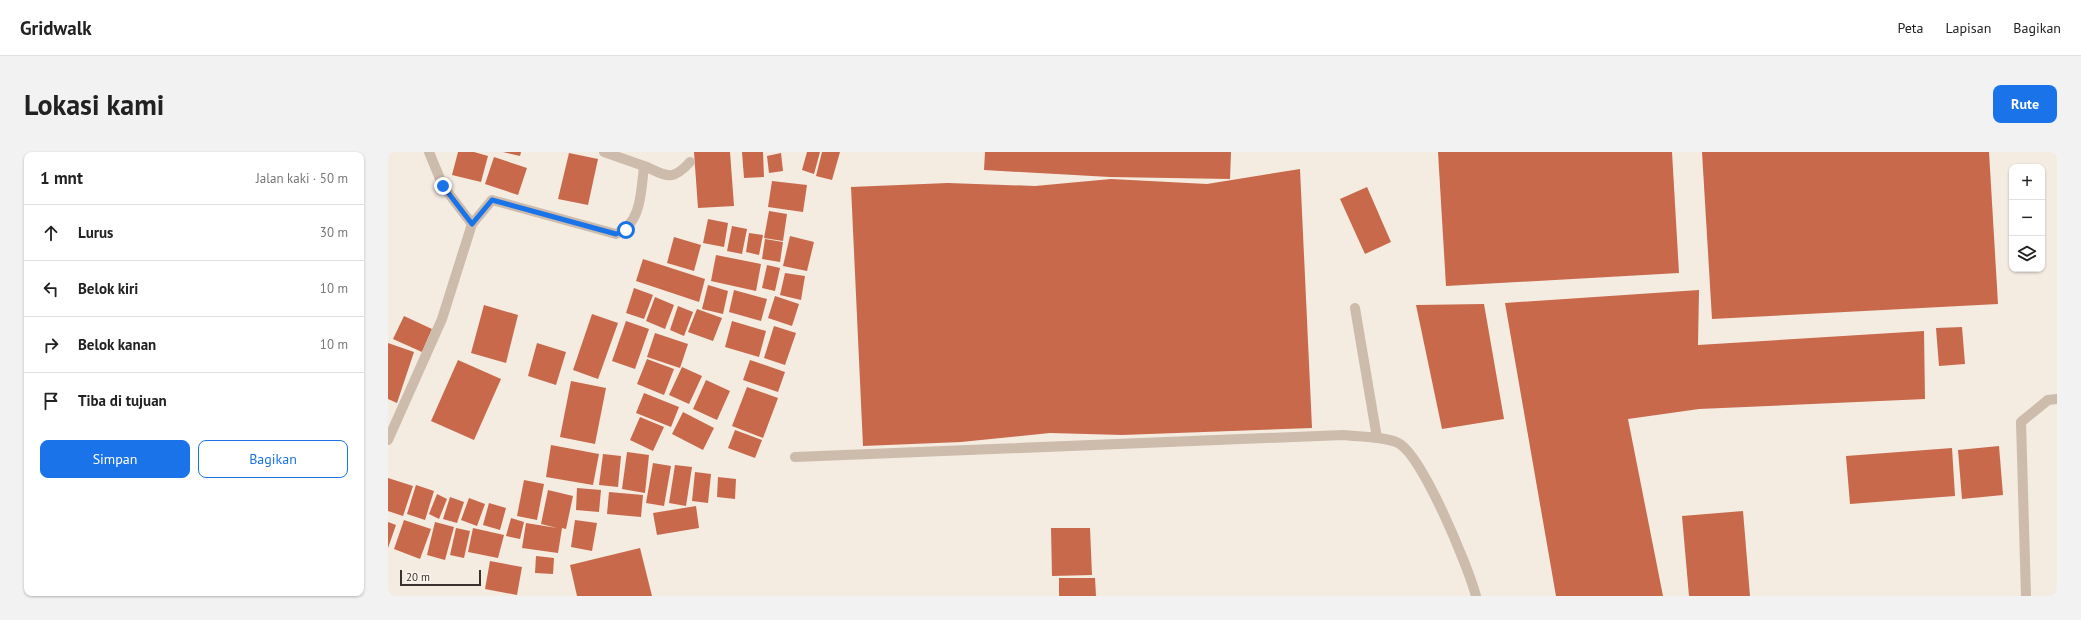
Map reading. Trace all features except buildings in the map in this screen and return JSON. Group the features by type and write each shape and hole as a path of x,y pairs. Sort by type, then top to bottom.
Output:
{"street":[{"path":"429,152 443,186 472,224"},
{"path":"604,152 669,176 678,174 690,162"},
{"path":"388,440 442,319 472,224 492,200 616,234 626,230 631,224 640,202 644,166"},
{"path":"1355,308 1377,438"},
{"path":"2026,596 2021,422 2048,400 2057,399"},
{"path":"795,456 1343,436 1377,438 1400,444 1416,462 1435,495 1476,596"}],"route":[{"path":"443,186 472,224 492,200 534,210 616,234 626,230"}]}
